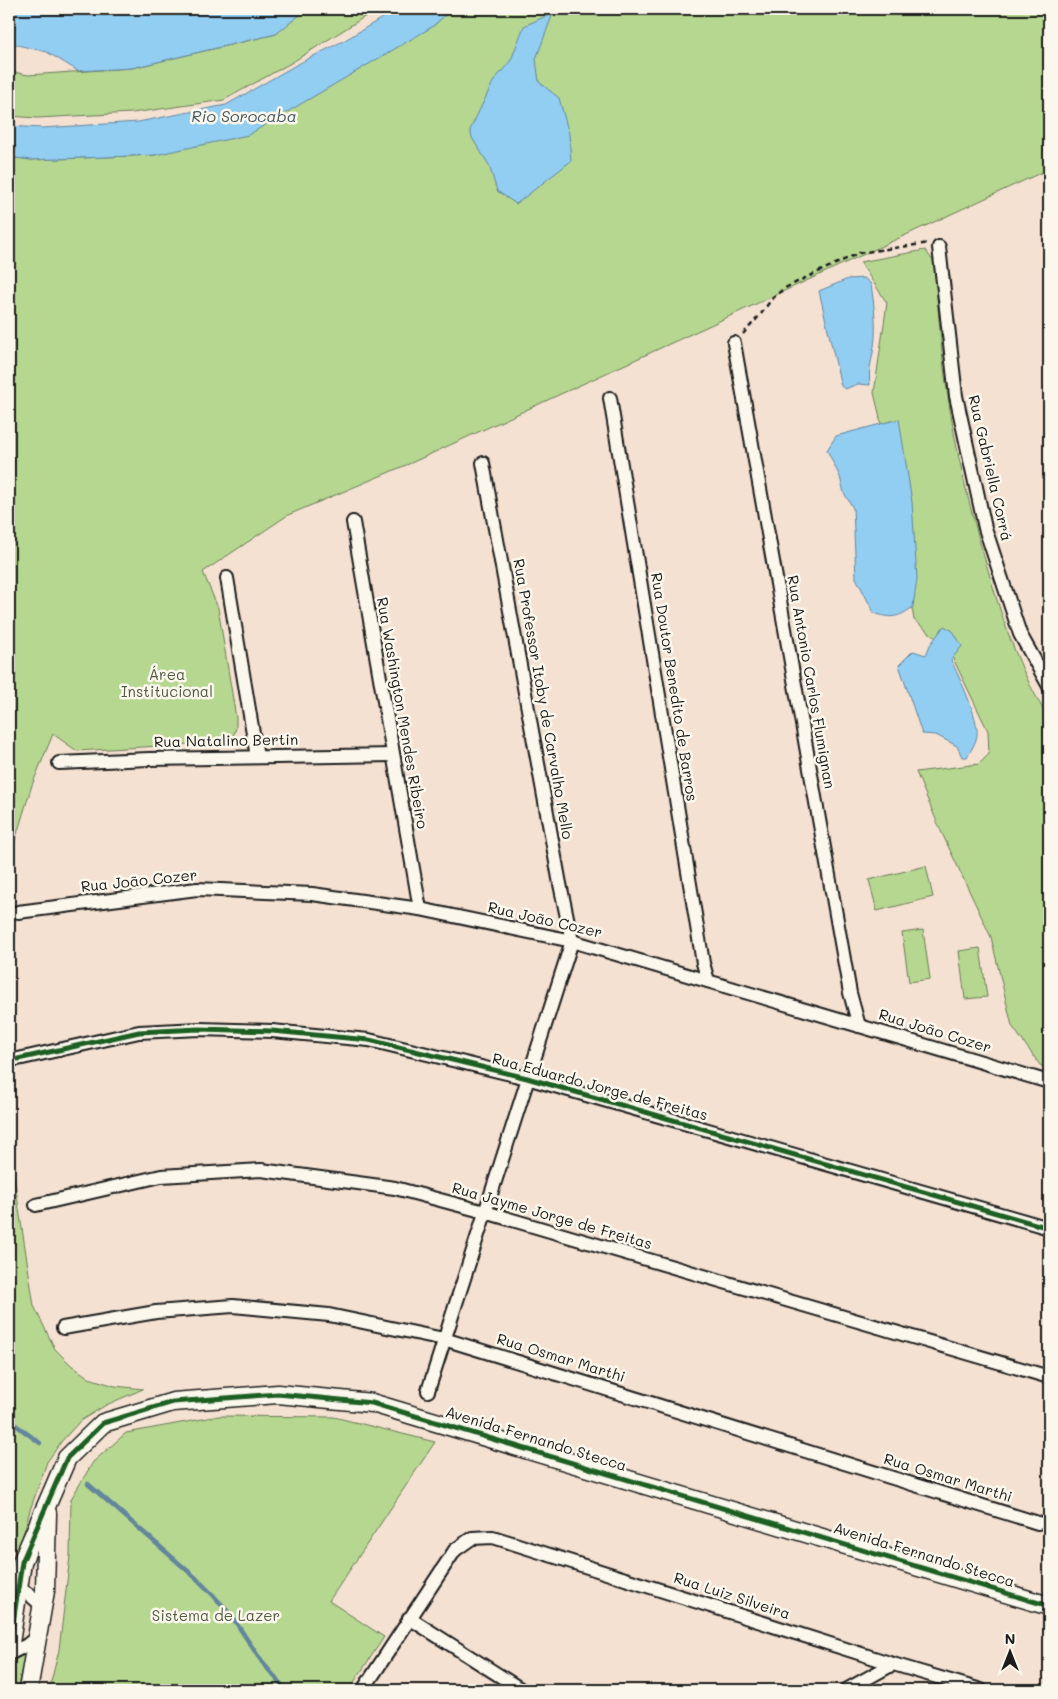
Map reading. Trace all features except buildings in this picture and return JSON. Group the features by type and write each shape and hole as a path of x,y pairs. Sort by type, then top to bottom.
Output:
{"street":[{"name":"Rua Gabriella Corrá","path":"939,247 956,396 985,528 1020,634 1049,686"},
{"name":"Rua Antonio Carlos Flumignan","path":"734,343 850,993 859,1026"},
{"name":"Rua Doutor Benedito de Barros","path":"610,398 703,963 708,981"},
{"name":"Rua Professor Itoby de Carvalho Mello","path":"483,464 572,941"},
{"name":"Rua Washington Mendes Ribeiro","path":"353,522 420,909"},
{"path":"227,578 257,757"},
{"name":"Rua Natalino Bertin","path":"59,763 393,755"},
{"name":"Rua João Cozer","path":"18,912 197,889 312,894 420,909 572,941 1049,1082"},
{"path":"428,1391 572,941"},
{"name":"Rua Eduardo Jorge de Freitas","path":"18,1059 139,1032 200,1029 272,1031 368,1040 527,1078 1049,1228"},
{"name":"Rua Jayme Jorge de Freitas","path":"36,1205 161,1176 261,1170 395,1188 484,1212 1049,1378"},
{"name":"Rua Osmar Marthi","path":"63,1328 156,1312 233,1306 329,1315 444,1339 1038,1523"},
{"name":"Avenida Fernando Stecca","path":"12,1583 67,1458 103,1423 172,1402 278,1394 372,1403 1049,1606"},
{"path":"28,1690 45,1591 47,1502"},
{"name":"Rua Luiz Silveira","path":"409,1618 456,1550 472,1538 493,1537 893,1664 981,1690"},
{"path":"38,1636 27,1645 9,1652 12,1583 34,1597 43,1607"},
{"path":"362,1690 409,1618 522,1690"},
{"path":"846,1690 893,1664"}],"path":[{"path":"734,343 783,289 812,275 859,253 926,242 933,243 939,247"}],"green space":[{"path":"307,9 377,9 291,63 224,100 132,113 37,118 9,116 9,71 28,75 132,68 276,34"},
{"name":"Área Institucional","path":"452,9 1049,9 1049,169 411,463 288,515 203,572 218,608 236,718 236,728 233,737 224,742 77,751 53,734 32,785 9,860 9,157 31,160 155,155 432,27"},
{"path":"925,250 934,262 942,353 964,482 996,598 1008,634 1022,669 1049,719 1049,1071 1040,1065 1012,1026 991,937 940,829 916,772 979,764 989,754 988,731 948,648 914,620 874,393 887,303 860,262"},
{"path":"926,866 933,897 877,911 869,880"},
{"path":"923,930 930,979 909,982 902,933"},
{"path":"980,948 987,997 965,999 959,951"},
{"path":"9,1144 34,1306 55,1349 71,1365 89,1378 115,1386 143,1389 106,1405 80,1421 61,1442 47,1462 30,1510 19,1550 9,1567"},
{"name":"Sistema de Lazer","path":"219,1416 334,1417 435,1442 329,1601 384,1637 349,1690 49,1690 59,1650 70,1556 71,1499 93,1462 126,1433"},
{"path":"26,1652 17,1690 9,1690 13,1658"}],"water":[{"path":"9,9 307,9 276,34 132,68 78,71 47,52 9,43"},
{"name":"Rio Sorocaba","path":"397,9 452,9 432,27 248,135 155,155 31,160 9,157 9,126 42,128 138,122 226,105 296,65 345,40"},
{"path":"553,13 536,59 539,82 559,98 569,134 571,161 516,204 497,191 489,165 472,138 470,130 493,82 511,60 524,26"},
{"path":"864,278 871,284 875,315 875,338 870,369 870,385 858,384 845,389 841,386 819,291 848,279"},
{"path":"899,419 912,502 917,579 913,607 899,615 890,617 874,613 856,578 853,508 844,493 840,477 827,450 836,436"},
{"path":"944,626 953,631 962,646 951,660 968,698 977,728 976,741 967,757 962,757 957,746 936,735 922,734 899,665 913,651 926,655 930,645"}],"waterway":[{"path":"9,1420 40,1443"},
{"path":"88,1484 213,1595 231,1615 262,1662 286,1690"}],"cycle path":[{"path":"18,1059 139,1032 199,1029 272,1031 369,1040 527,1078 1049,1228"},
{"path":"9,1650 22,1562 67,1458 103,1423 173,1402 278,1394 372,1403 1049,1606"}]}
